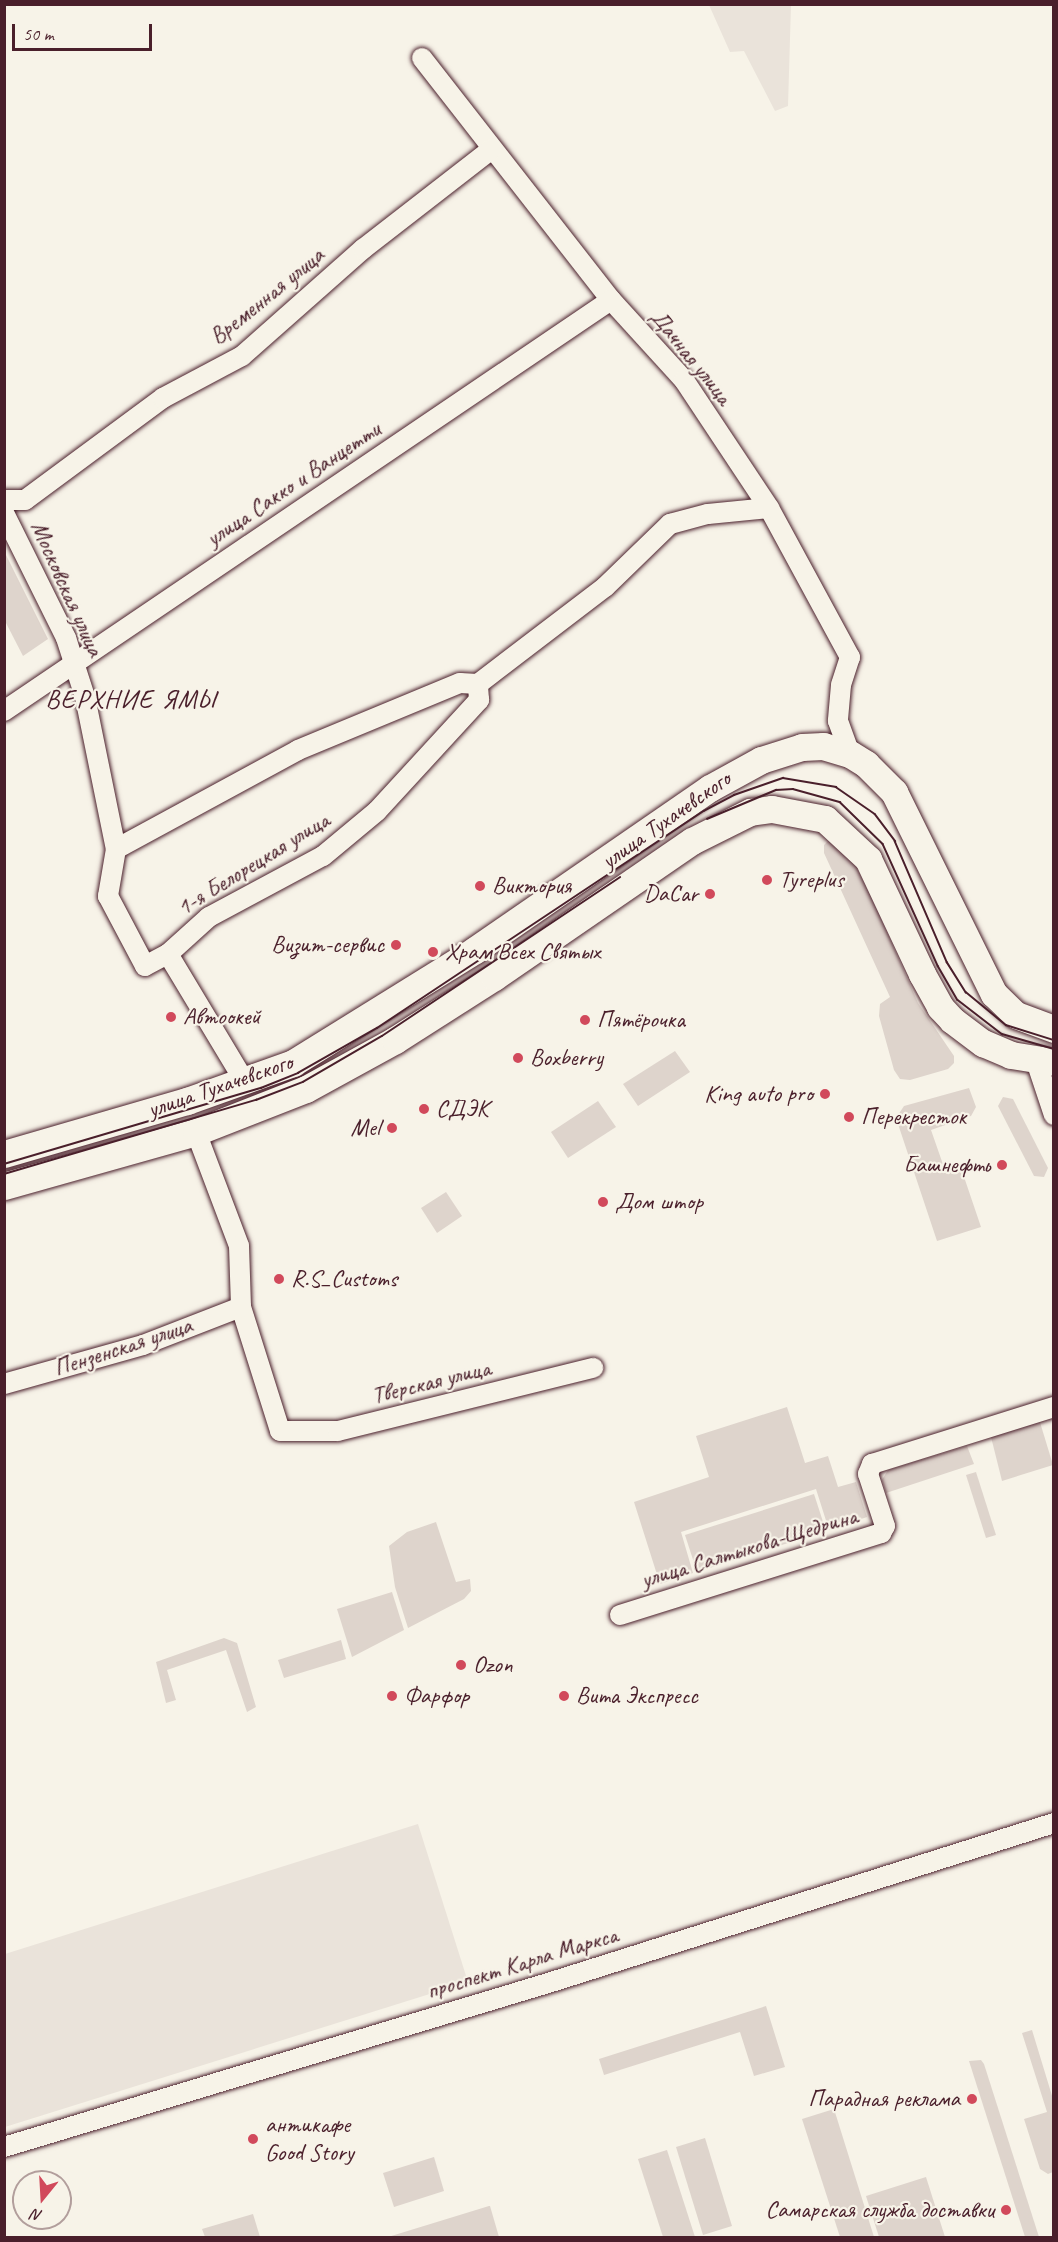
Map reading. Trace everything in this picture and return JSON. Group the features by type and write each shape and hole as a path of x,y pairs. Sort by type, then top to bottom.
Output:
{"main road":[{"name":"улица Тухачевского","path":"4,1154 245,1082 313,1052 475,950 741,769 781,751 802,747 823,746 850,754 866,764 894,792 986,980 1006,1008 1036,1024"},
{"name":"улица Тухачевского","path":"4,1186 196,1132 261,1109 351,1065 494,977 692,841 750,812 772,809 825,819 848,837 868,859 940,1007 984,1043 1035,1060"},
{"path":"1035,1060 1036,1024"}],"street":[{"name":"Дачная улица","path":"422,58 611,300 684,380 769,508 850,657 841,685 838,721 850,754"},
{"name":"Временная улица","path":"4,500 25,500 163,398 242,356 363,249 492,149"},
{"name":"улица Сакко и Ванцетти","path":"4,711 611,300"},
{"path":"116,849 298,750 460,683 478,684 604,587 670,524 708,514 769,508"},
{"name":"Московская улица","path":"4,513 66,638 85,697 116,849 108,896 145,966 168,954"},
{"name":"1-я Белорецкая улица","path":"168,954 209,917 323,856 377,811 479,700 478,684"},
{"path":"168,954 245,1082"},
{"path":"1035,1060 1053,1114"},
{"path":"196,1132 239,1246 241,1307"},
{"name":"Пензенская улица","path":"4,1384 142,1345 241,1307"},
{"name":"Тверская улица","path":"241,1307 280,1431 338,1431 593,1368"},
{"name":"улица Салтыкова-Щедрина","path":"620,1615 880,1533 885,1526 868,1474 872,1464 1053,1407"},
{"name":"проспект Карла Маркса","path":"4,2147 545,1984 1053,1823"}],"shaded area":[{"path":"709,5 791,5 788,106 775,111 744,51 730,52"},
{"path":"4,551 48,639 23,656 5,621"},
{"path":"829,840 852,859 872,898 918,1003 954,1056 954,1063 948,1069 910,1080 900,1079 894,1070 879,1016 880,1004 890,997 824,853 824,845"},
{"path":"675,1051 690,1072 638,1106 623,1084"},
{"path":"969,1088 976,1107 971,1116 931,1130 946,1173 961,1168 981,1227 937,1241 896,1118 904,1106"},
{"path":"1003,1097 1013,1099 1048,1168 1044,1177 1034,1176 998,1106"},
{"path":"598,1101 616,1127 568,1158 551,1132"},
{"path":"446,1192 462,1216 437,1233 421,1208"},
{"path":"787,1407 805,1463 828,1456 838,1487 856,1482 867,1517 829,1530 816,1489 681,1532 693,1573 660,1584 634,1502 709,1477 696,1436"},
{"path":"1039,1419 1053,1465 1002,1481 991,1437"},
{"path":"967,1446 974,1464 886,1493 882,1480 888,1470"},
{"path":"976,1472 996,1535 986,1538 966,1475"},
{"path":"814,1494 826,1531 697,1572 685,1535"},
{"path":"436,1522 456,1582 470,1579 471,1591 464,1599 408,1628 395,1587 389,1546 407,1532"},
{"path":"392,1592 404,1630 352,1657 337,1609"},
{"path":"224,1638 237,1643 256,1707 247,1712 226,1650 167,1670 176,1700 166,1703 156,1662"},
{"path":"341,1640 346,1659 284,1678 278,1660"},
{"path":"418,1824 468,1982 5,2127 5,1954"},
{"path":"766,2006 785,2067 754,2076 740,2032 604,2075 599,2059"},
{"path":"1032,2030 1053,2099 1053,2172 1048,2174 1040,2169 1024,2119 1047,2112 1022,2033"},
{"path":"981,2060 1039,2237 1025,2237 969,2061"},
{"path":"834,2109 874,2237 840,2237 802,2119"},
{"path":"705,2138 732,2226 703,2235 676,2147"},
{"path":"667,2150 695,2237 663,2237 638,2159"},
{"path":"434,2157 444,2191 394,2207 383,2173"},
{"path":"926,2177 945,2237 879,2237 866,2196"},
{"path":"489,2206 499,2237 388,2237"},
{"path":"253,2214 260,2237 205,2237 202,2229"}],"tram line":[{"path":"4,1164 261,1088 298,1073 377,1028 704,811 734,795 783,778 836,787 875,814 895,841 947,962 966,992 1006,1025 1054,1040"},
{"path":"707,819 776,790 793,789 840,802 883,844 938,966 958,1000 1002,1034 1054,1049"},
{"path":"4,1174 256,1100 303,1082 382,1036 620,877"}],"place":[{"name":"Tyreplus","path":"767,880"},
{"name":"Виктория","path":"480,886"},
{"name":"DaCar","path":"710,894"},
{"name":"Визит-сервис","path":"396,945"},
{"name":"Храм Всех Святых","path":"433,952"},
{"name":"Автоокей","path":"171,1017"},
{"name":"Пятёрочка","path":"585,1020"},
{"name":"Boxberry","path":"518,1058"},
{"name":"King auto pro","path":"825,1094"},
{"name":"СДЭК","path":"424,1109"},
{"name":"Перекресток","path":"849,1117"},
{"name":"Mel","path":"392,1128"},
{"name":"Башнефть","path":"1002,1165"},
{"name":"Дом штор","path":"603,1202"},
{"name":"R.S_Customs","path":"279,1279"},
{"name":"Ozon","path":"461,1665"},
{"name":"Фарфор","path":"392,1696"},
{"name":"Вита Экспресс","path":"564,1696"},
{"name":"Парадная реклама","path":"972,2099"},
{"name":"антикафе Good Story","path":"253,2139"},
{"name":"Самарская служба доставки","path":"1006,2210"}],"district":[{"name":"ВЕРХНИЕ ЯМЫ","path":"131,700"}]}
